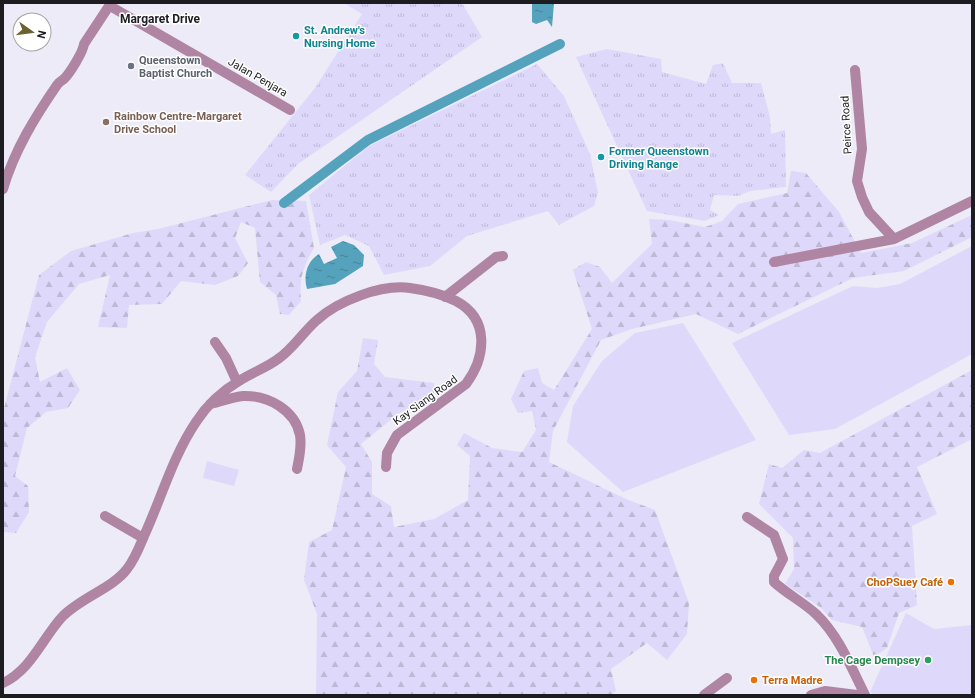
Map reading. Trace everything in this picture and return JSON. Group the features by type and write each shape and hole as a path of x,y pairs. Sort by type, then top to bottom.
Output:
{"street":[{"path":"3,189 9,168 26,135 59,82 60,74 78,46 84,44 110,4"},
{"name":"Jalan Penjara","path":"110,4 290,110"},
{"name":"Peirce Road","path":"855,70 862,149 857,181 870,212 894,239"},
{"path":"774,262 894,239 972,201"},
{"path":"445,297 496,257 503,256"},
{"name":"Kay Siang Road","path":"3,683 26,666 62,618 81,600 114,581 126,571 134,559 184,441 197,420 222,392 237,382 278,360 296,343 316,320 338,305 362,295 382,290 406,288 424,290 457,302 469,312 480,328 482,346 480,359 474,373 466,384 397,435 387,453 386,467"},
{"path":"215,342 226,358 237,382"},
{"path":"210,404 242,396 260,397 277,404 288,414 296,425 300,435 301,447 297,469"},
{"path":"104,516 143,538"},
{"path":"747,517 774,535 784,558 774,576 774,582 815,613 826,624 846,655 865,695"},
{"path":"704,695 727,678"},
{"path":"812,695 825,691 857,695"}],"green space":[{"path":"344,3 462,3 482,37 298,164 271,192 245,175 315,88 362,14"},
{"path":"607,49 661,59 662,72 706,84 713,65 723,63 732,83 761,83 770,117 771,134 785,130 786,187 750,191 738,196 714,195 710,210 719,215 705,221 647,211 576,57"},
{"path":"537,64 564,96 590,154 598,193 594,206 559,225 548,211 467,236 430,266 384,275 369,246 345,235 320,245 309,195 369,146"},
{"path":"791,171 806,173 839,212 861,253 912,243 972,215 972,237 904,271 853,278 738,334 696,314 632,329 601,340 553,431 549,462 626,499 655,510 689,603 687,634 667,660 647,643 611,669 616,691 611,695 316,695 317,614 304,580 309,542 332,530 346,467 327,445 338,392 357,371 363,338 378,340 374,364 385,377 434,383 434,400 399,413 361,444 372,462 372,494 391,506 394,527 434,519 468,500 470,456 457,445 464,433 492,448 522,452 536,430 532,411 518,413 511,399 524,371 538,368 542,383 554,390 592,329 573,270 586,262 600,267 612,283 652,244 649,219 669,220 705,227 722,221 738,204 787,193"},
{"path":"272,200 306,201 314,248 307,261 301,279 301,301 289,315 280,314 276,295 260,282 255,228 241,222 235,238 248,263 238,276 215,285 181,281 162,304 129,305 127,328 98,327 110,275 79,284 47,322 35,357 40,382 67,368 80,390 68,408 46,412 27,428 15,476 28,486 29,512 16,533 3,532 3,412 39,275 71,251 133,233 158,229"},
{"path":"972,246 972,354 835,429 789,435 732,343 853,286 877,288 900,284"},
{"path":"683,323 756,440 623,492 567,442 573,406 602,361 635,333"},
{"path":"972,370 972,439 917,467 937,514 912,526 917,605 899,613 887,648 874,657 862,627 832,620 820,607 785,584 794,569 793,538 759,504 769,464 782,468 804,450 820,453"},
{"path":"207,461 239,470 234,486 203,478"},
{"name":"The Cage Dempsey","path":"906,613 934,629 972,625 972,695 874,695 870,692"}],"water":[{"path":"532,3 554,3 552,27 547,20 536,24 532,22"},
{"path":"343,241 354,245 364,255 363,266 335,284 307,289 307,269 315,257 319,254 324,264 337,258 331,247"}],"waterway":[{"path":"284,203 368,140 560,44"}],"place":[{"name":"St. Andrew's Nursing Home","path":"296,36"},
{"name":"Queenstown Baptist Church","path":"131,66"},
{"name":"Rainbow Centre-Margaret Drive School","path":"106,122"},
{"name":"Former Queenstown Driving Range","path":"601,157"},
{"name":"ChoPSuey Café","path":"951,582"},
{"name":"The Cage Dempsey","path":"928,660"},
{"name":"Terra Madre","path":"754,680"}],"district":[{"name":"Margaret Drive","path":"160,19"}]}
